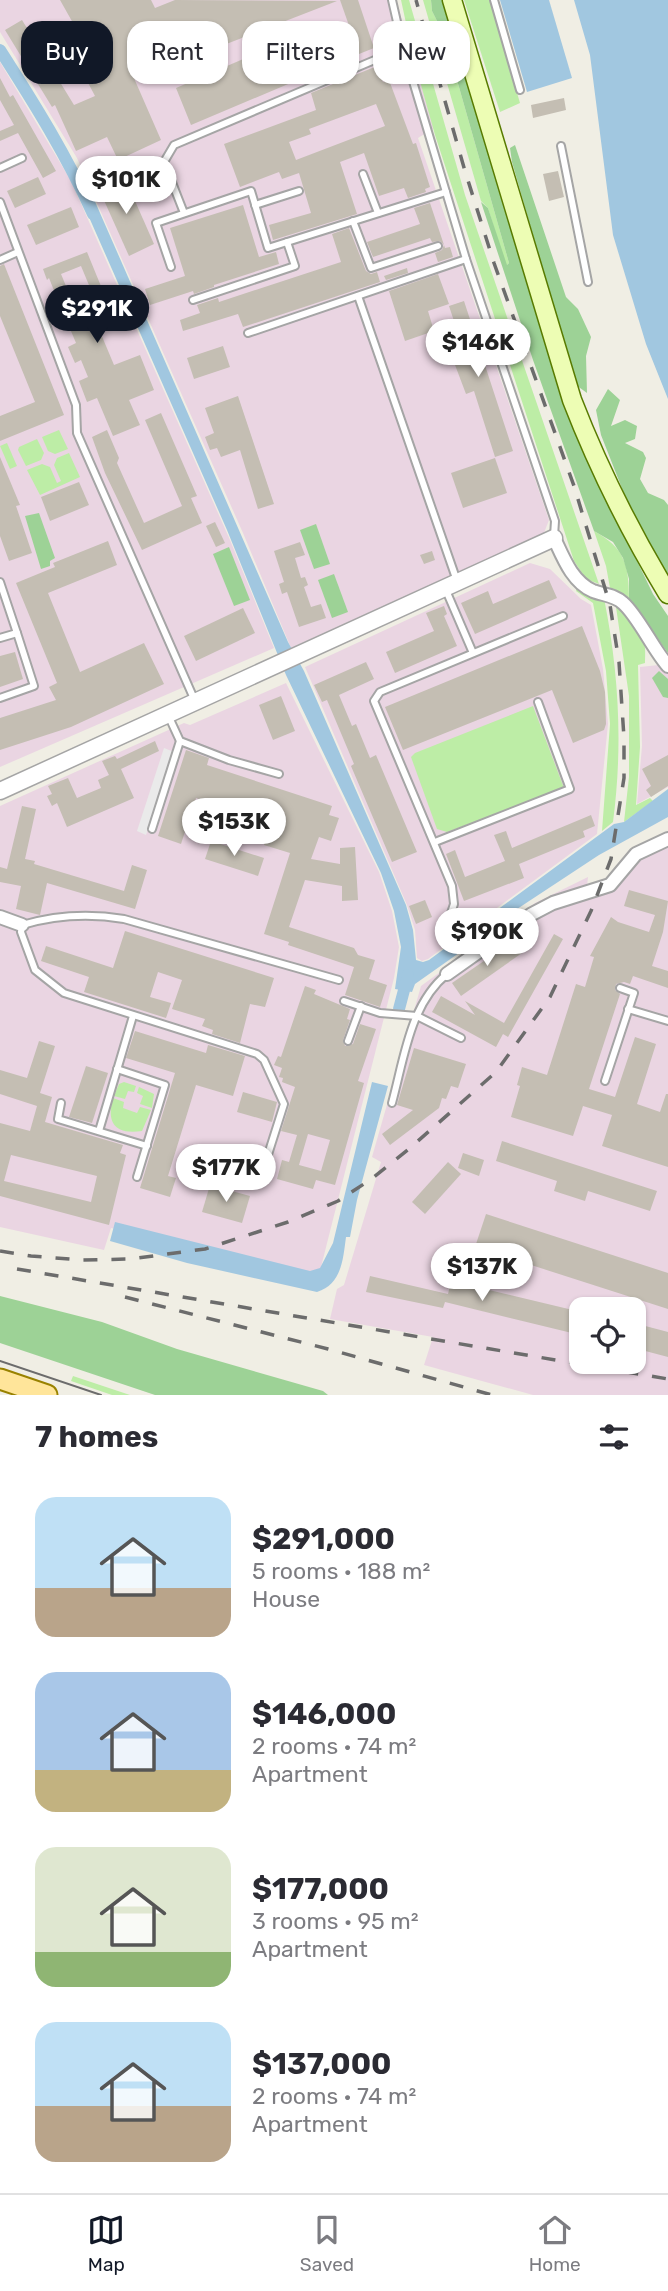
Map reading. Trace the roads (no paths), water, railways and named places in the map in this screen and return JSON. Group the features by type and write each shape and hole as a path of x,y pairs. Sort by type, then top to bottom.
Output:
{"main road":[{"path":"452,0 572,400 641,550 668,594"},
{"path":"0,1379 47,1395"}],"street":[{"path":"0,790 554,538 575,577 590,590 616,598 626,605 668,667"},
{"path":"447,974 532,914 553,903 610,885 636,854 668,839"},
{"path":"0,917 22,925"}],"lane":[{"path":"392,0 397,21"},
{"path":"494,0 520,90"},
{"path":"184,214 164,162 174,145 373,61"},
{"path":"414,84 466,259 555,521 554,538"},
{"path":"561,146 588,282"},
{"path":"0,168 22,158"},
{"path":"363,174 378,213"},
{"path":"171,268 156,223 251,191 268,248 446,192"},
{"path":"255,205 299,191"},
{"path":"0,202 76,405 77,433 195,701"},
{"path":"353,221 371,268 438,246"},
{"path":"192,300 295,266 287,242"},
{"path":"0,260 19,252"},
{"path":"248,333 466,259"},
{"path":"358,296 472,653"},
{"path":"0,582 34,685 0,698"},
{"path":"451,913 454,904 452,886 374,701 380,692 563,616"},
{"path":"0,638 17,633"},
{"path":"435,842 570,789 538,702"},
{"path":"152,829 180,741 168,713"},
{"path":"180,741 229,760 279,774"},
{"path":"265,1164 284,1104 264,1060 257,1054 64,993 35,970 21,932 22,925 62,915 104,915 339,980"},
{"path":"392,1103 417,1016 427,994 447,974"},
{"path":"605,1082 634,993 620,988"},
{"path":"344,1001 380,1013 417,1016 461,1038"},
{"path":"348,1041 360,1006"},
{"path":"628,1009 668,1021"},
{"path":"99,1131 132,1016"},
{"path":"117,1069 165,1085 138,1177"},
{"path":"61,1103 58,1119 147,1146"}],"water":[{"path":"500,0 549,0 572,78 527,92"},
{"path":"574,0 668,0 668,399 646,344 613,235 590,55"},
{"path":"93,197 406,905 413,930 416,960 429,960 614,824 624,822 668,789 668,817 599,855 511,913 500,924 415,984 412,992 395,989 401,947 394,911 381,873 286,675 227,530 81,199"},
{"path":"372,1082 388,1086 357,1200 350,1237 346,1237 340,1270 332,1283 325,1288 317,1292 187,1263 110,1241 115,1222 310,1271 320,1268 333,1243"}],"waterway":[{"path":"0,50 38,110 93,214"},
{"path":"399,1009 408,975"}],"tram line":[{"path":"0,1361 101,1395"}],"railway":[{"path":"0,1251 81,1260 130,1259 205,1249 288,1222 338,1201 410,1148 496,1072 550,997 591,911 611,859 624,778 624,738 619,662 610,605 574,486 494,263 416,0"},
{"path":"17,1269 668,1379"},
{"path":"125,1297 328,1349 492,1395"}]}
